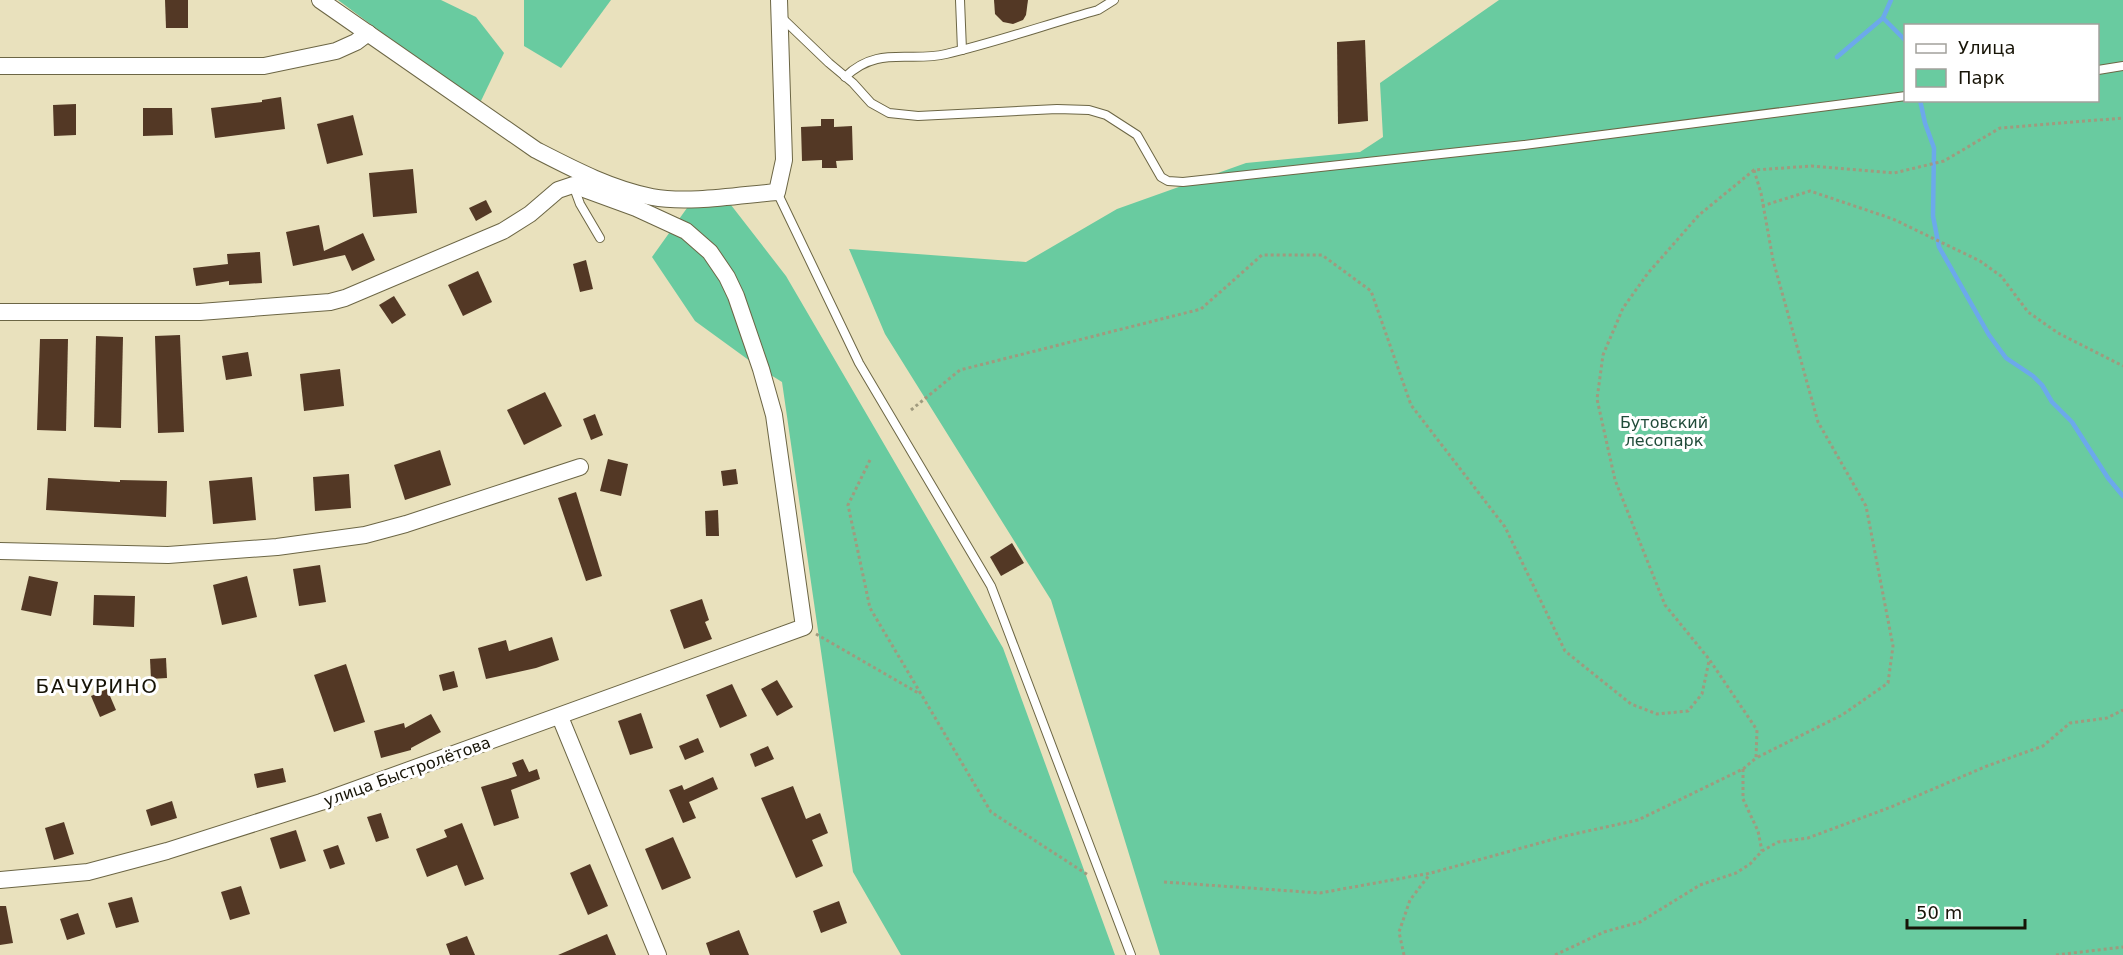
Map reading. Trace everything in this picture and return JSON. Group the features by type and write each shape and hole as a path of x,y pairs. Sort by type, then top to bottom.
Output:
{"street":[{"path":"320,0 536,150 610,185 653,198 683,199 777,192 784,160 779,8"},
{"path":"0,66 264,66 336,51 357,42 368,33"},
{"path":"0,312 200,312 330,302 345,298 503,231 558,190 573,185 636,208 686,231 710,252 727,277 736,296 774,415 804,627"},
{"path":"0,551 168,555 277,547 354,537 406,524 580,466"},
{"name":"улица Быстролётова","path":"0,880 88,872 166,851 321,802 804,627"},
{"path":"560,717 658,955"}],"lane":[{"path":"960,0 962,50"},
{"path":"845,77 863,62 876,59 944,55 1098,10 1114,0"},
{"path":"779,8 871,103 889,113 918,116 1057,109 1089,110 1106,114 1137,135 1161,177 1168,181 1183,182 1524,145 1904,96"},
{"path":"2099,70 2123,66"},
{"path":"573,185 580,204 600,238"},
{"path":"777,192 859,363 991,586 1131,955"}],"path":[{"path":"1756,758 1756,730 1709,659 1665,605 1615,480 1597,399 1603,355 1623,308 1648,273 1699,215 1754,170 1812,166 1894,173 1944,161 2000,128 2123,118"},
{"path":"1164,882 1320,893 1431,873 1565,836 1638,820 1743,769 1756,758 1842,715 1888,683 1893,646 1866,506 1818,422 1773,260 1761,193 1754,170"},
{"path":"1762,206 1810,191 1893,219 1980,261 2001,276 2028,312 2058,333 2123,366"},
{"path":"911,410 960,370 1201,309 1262,255 1322,255 1371,291 1411,405 1505,527 1565,651 1631,705 1657,714 1688,711 1702,694 1709,659"},
{"path":"870,459 848,505 870,608 991,812 1089,876"},
{"path":"804,627 922,695"},
{"path":"1555,955 1604,932 1640,922 1700,885 1736,873 1750,864 1761,851 1778,842 1808,838 1891,807 1987,766 2043,746 2070,723 2107,718 2123,710"},
{"path":"1743,769 1743,799 1758,831 1761,851"},
{"path":"1404,955 1400,932 1410,900 1431,873"},
{"path":"2056,955 2123,948"}],"green space":[{"path":"338,0 441,0 476,17 504,53 479,105"},
{"path":"524,0 611,0 561,68 524,46"},
{"name":"Бутовский лесопарк","path":"1499,0 2123,0 2123,955 1160,955 1051,600 885,334 849,249 1026,262 1117,209 1246,163 1360,152 1383,137 1380,83"},
{"path":"731,205 786,276 1003,648 1115,955 901,955 853,872 782,382 695,321 652,257 687,208"}],"building":[{"path":"165,0 188,0 188,28 166,28"},
{"path":"994,0 1028,0 1026,15 1023,20 1013,24 1003,22 995,14"},
{"path":"1365,40 1368,121 1338,124 1337,42"},
{"path":"281,97 285,129 215,138 211,108 262,102 262,100"},
{"path":"76,104 76,135 54,136 53,105"},
{"path":"143,108 172,108 173,135 143,136"},
{"path":"353,115 363,155 327,164 317,124"},
{"path":"821,119 834,119 834,127 852,126 853,160 836,161 837,168 822,168 822,160 802,161 801,127 821,126"},
{"path":"413,169 417,213 373,217 369,173"},
{"path":"486,200 492,212 476,221 469,208"},
{"path":"319,225 324,251 363,233 375,260 352,271 345,255 293,266 286,232"},
{"path":"260,252 262,283 229,285 229,281 196,286 193,268 228,264 227,254"},
{"path":"586,260 593,289 580,292 573,264"},
{"path":"478,271 492,302 463,316 448,285"},
{"path":"394,296 406,315 392,324 379,305"},
{"path":"180,335 184,432 158,433 155,336"},
{"path":"96,336 123,337 121,428 94,427"},
{"path":"40,339 68,339 66,431 37,430"},
{"path":"248,352 252,376 226,380 222,356"},
{"path":"340,369 344,406 304,411 300,374"},
{"path":"545,392 562,426 524,445 507,410"},
{"path":"595,414 603,435 591,440 583,419"},
{"path":"440,450 451,485 405,500 394,465"},
{"path":"608,459 628,464 621,496 600,491"},
{"path":"736,469 738,484 723,486 721,471"},
{"path":"349,474 351,508 315,511 313,477"},
{"path":"252,477 256,520 213,524 209,481"},
{"path":"48,478 120,482 120,480 167,481 166,517 46,510"},
{"path":"576,492 602,576 586,581 558,498"},
{"path":"718,510 719,536 706,536 705,511"},
{"path":"1012,543 1024,563 1001,576 990,557"},
{"path":"320,565 326,602 299,606 293,569"},
{"path":"29,576 58,582 51,616 21,610"},
{"path":"247,576 257,617 222,625 213,585"},
{"path":"94,595 135,596 134,627 93,625"},
{"path":"702,599 709,620 705,622 712,639 684,649 670,610"},
{"path":"552,637 559,660 536,668 486,679 478,648 506,640 509,651"},
{"path":"166,658 167,678 151,679 150,659"},
{"path":"346,664 365,722 334,732 314,675"},
{"path":"454,671 458,687 443,691 439,675"},
{"path":"777,680 793,707 777,716 761,689"},
{"path":"732,684 747,716 720,728 706,695"},
{"path":"107,689 116,710 100,717 91,696"},
{"path":"641,713 653,748 630,755 618,721"},
{"path":"431,714 441,732 411,750 381,758 374,731 404,723 405,728"},
{"path":"698,738 704,752 685,760 679,746"},
{"path":"768,746 774,759 755,767 750,754"},
{"path":"523,759 529,772 537,769 540,779 511,790 519,818 494,826 481,787 517,776 512,763"},
{"path":"283,768 286,782 257,788 254,774"},
{"path":"713,777 718,789 689,802 696,818 683,823 669,790 682,785 684,790"},
{"path":"793,786 806,819 820,813 828,833 812,840 823,866 796,878 761,798"},
{"path":"172,801 177,818 151,826 146,810"},
{"path":"381,813 389,838 376,842 367,817"},
{"path":"64,822 74,854 54,860 45,828"},
{"path":"462,823 484,879 465,886 457,865 427,877 416,849 447,837 444,830"},
{"path":"296,830 306,861 280,869 270,838"},
{"path":"673,837 691,878 662,890 645,849"},
{"path":"338,845 345,864 330,869 323,850"},
{"path":"590,864 608,906 588,915 570,873"},
{"path":"241,886 250,914 230,920 221,892"},
{"path":"132,897 139,922 116,928 108,903"},
{"path":"839,901 847,923 821,933 813,911"},
{"path":"0,906 6,906 13,943 0,945"},
{"path":"78,913 85,934 67,940 60,919"},
{"path":"739,930 749,955 710,955 706,943"},
{"path":"607,934 616,955 558,955"},
{"path":"467,936 475,955 450,955 446,944"}],"waterway":[{"path":"1891,0 1883,18 1904,39"},
{"path":"1837,57 1883,18"},
{"path":"1920,102 1934,148 1933,216 1939,247 1989,335 2006,358 2033,376 2042,385 2052,402 2072,422 2108,478 2123,496"}],"district":[{"name":"БАЧУРИНО","path":"97,686"}]}
